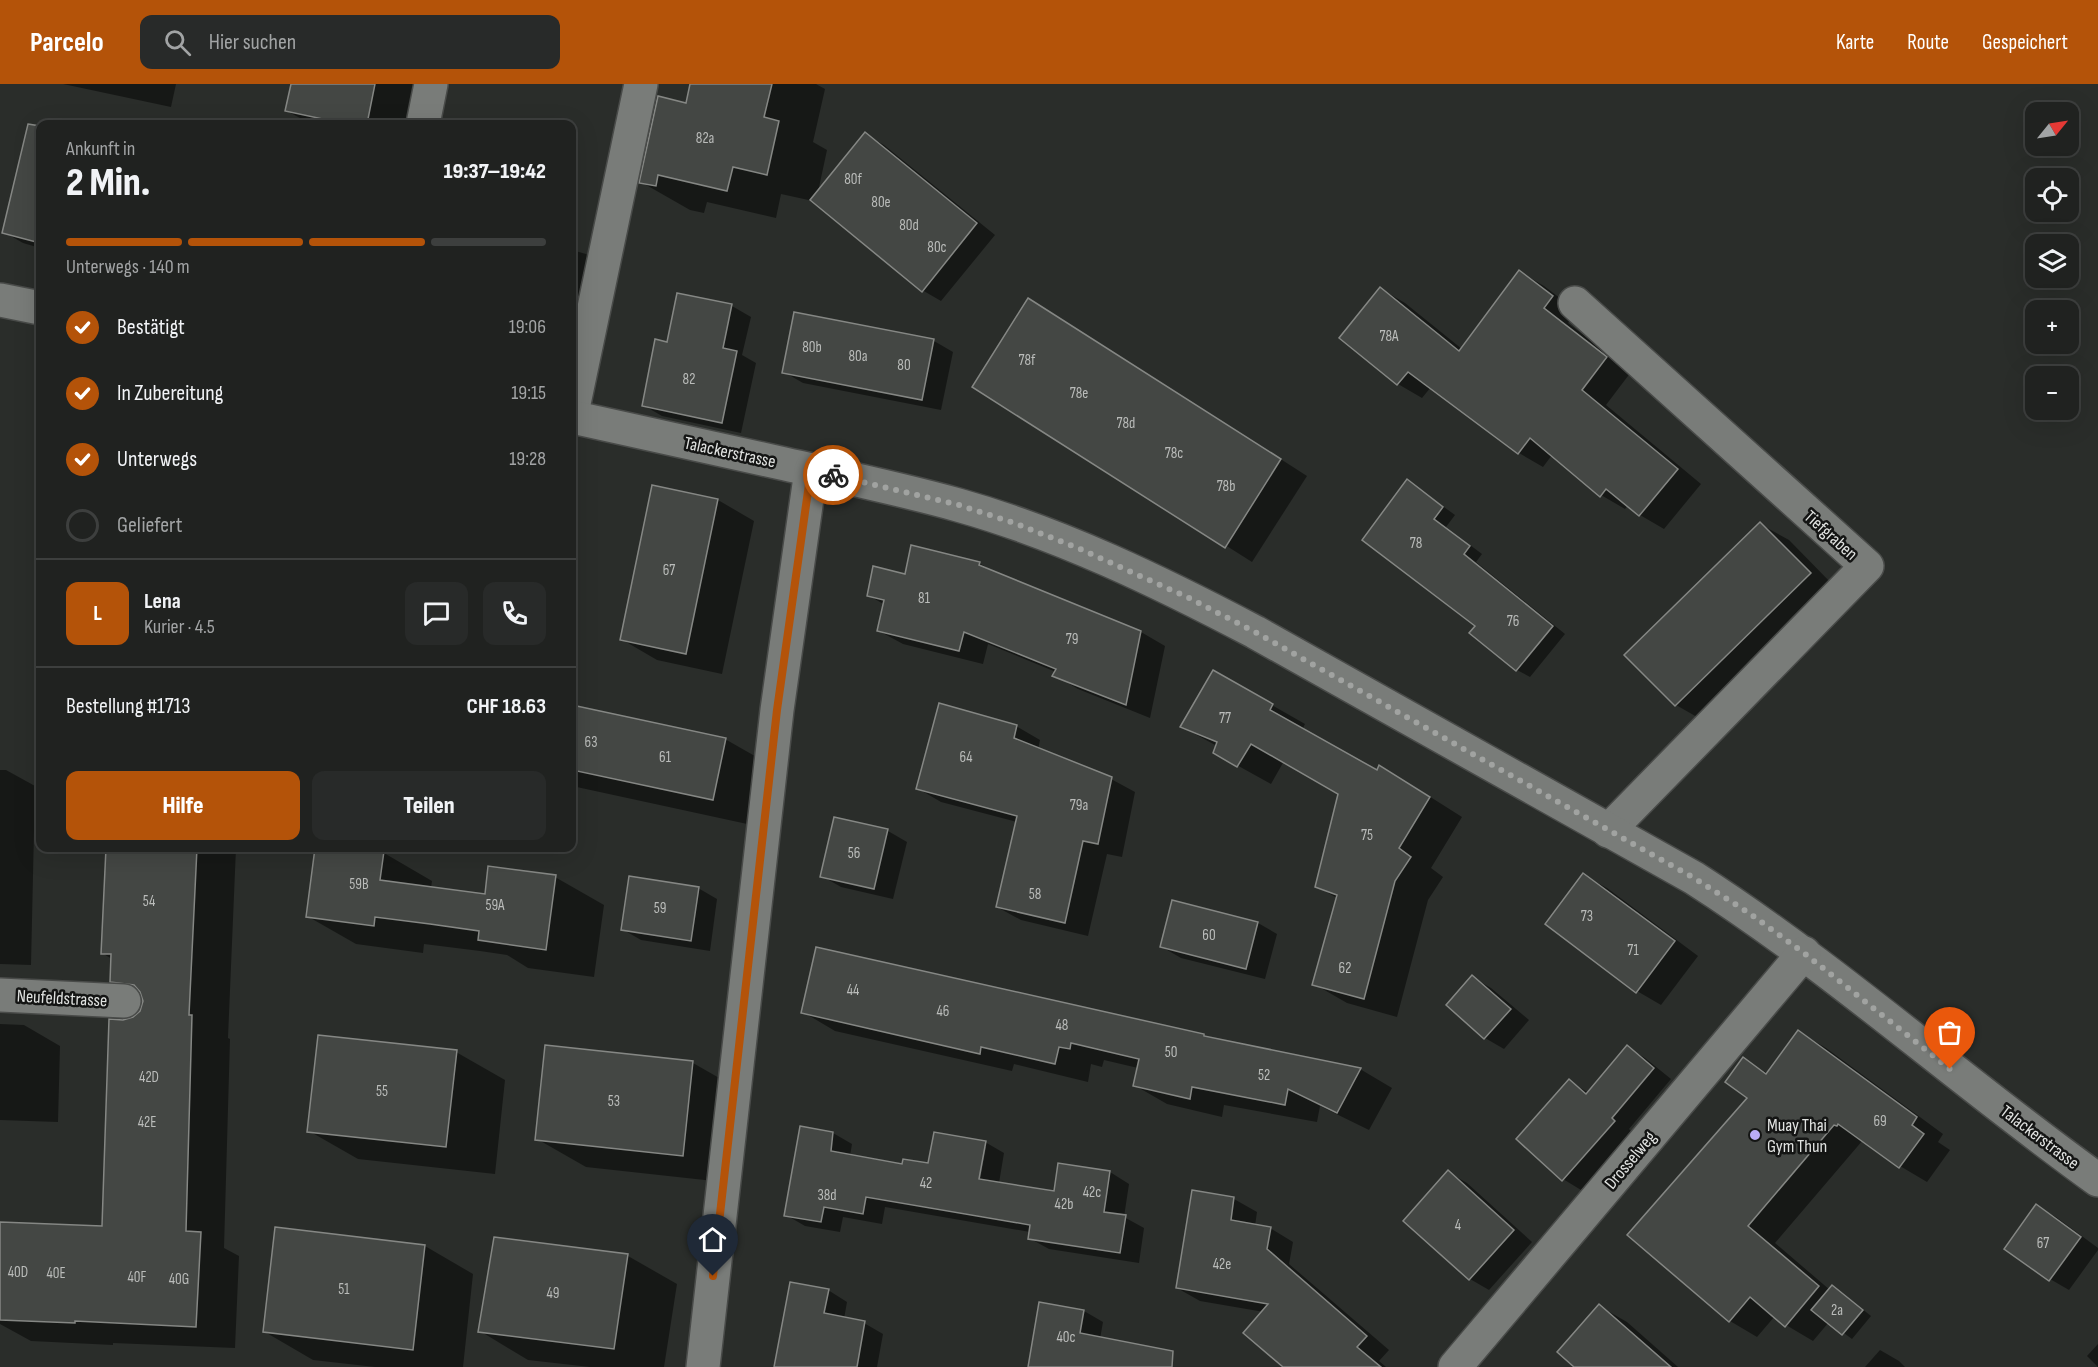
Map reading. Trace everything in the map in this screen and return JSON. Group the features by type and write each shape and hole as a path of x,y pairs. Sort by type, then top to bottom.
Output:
{"street":[{"path":"424,120 431,84"},
{"name":"Talackerstrasse","path":"576,396 641,84"},
{"path":"0,300 36,307"},
{"name":"Tiefgraben","path":"1575,303 1867,566 1608,831"},
{"name":"Talackerstrasse","path":"576,416 959,505 1017,524 1080,549 1187,597 1255,632 1694,878 1749,913 1804,953 1968,1084 2098,1180"},
{"path":"703,1367 777,710 811,470"},
{"name":"Drosselweg","path":"1455,1367 1804,953"},
{"name":"Neufeldstrasse","path":"0,995 124,1001"}],"building":[{"path":"291,84 375,84 368,120 327,120 285,111"},
{"path":"690,84 772,84 764,117 779,121 767,175 733,167 727,191 658,175 656,186 639,183 658,96 686,103"},
{"path":"28,124 36,125 36,242 2,233"},
{"path":"865,132 977,223 922,292 810,200"},
{"path":"1519,270 1553,296 1544,308 1607,357 1582,390 1678,469 1639,516 1606,489 1600,497 1530,438 1518,454 1408,372 1397,385 1339,338 1380,287 1459,351"},
{"path":"677,293 732,304 723,348 737,351 722,423 642,406 655,339 667,342"},
{"path":"1028,298 1281,459 1225,548 972,387"},
{"path":"794,312 934,339 922,400 782,373"},
{"path":"1407,479 1443,507 1434,519 1470,546 1464,554 1553,626 1516,671 1469,633 1475,626 1362,540"},
{"path":"652,485 718,499 686,654 620,640"},
{"path":"1760,522 1811,573 1675,706 1624,655"},
{"path":"911,545 980,562 979,565 1141,631 1126,705 1052,676 1056,669 964,632 959,651 877,631 884,600 867,596 873,566 905,574"},
{"path":"1213,670 1273,704 1270,710 1377,770 1379,765 1430,797 1399,848 1411,857 1395,881 1364,999 1312,985 1337,895 1315,887 1338,794 1251,744 1237,767 1213,753 1217,742 1180,727"},
{"path":"939,703 1017,725 1014,738 1112,777 1098,844 1083,841 1065,923 996,907 1017,816 916,789"},
{"path":"576,706 726,738 713,800 576,771"},
{"path":"834,817 888,829 874,889 820,877"},
{"path":"106,852 197,852 189,1015 192,1015 186,1231 201,1232 196,1327 0,1320 0,1222 102,1226 109,1019 123,1020 133,1017 140,1011 143,1001 134,985 110,982 111,954 101,954"},
{"path":"314,852 384,852 380,880 485,894 488,866 556,875 546,950 478,940 479,931 430,924 375,917 374,926 306,917"},
{"path":"1583,873 1675,941 1636,993 1545,924"},
{"path":"629,876 699,887 691,941 621,930"},
{"path":"1172,900 1258,922 1246,969 1160,947"},
{"path":"816,947 1204,1034 1204,1036 1361,1068 1337,1113 1288,1089 1285,1105 1192,1087 1190,1099 1133,1086 1139,1059 1071,1043 1070,1049 1059,1047 1055,1064 981,1047 980,1054 801,1013"},
{"path":"1472,975 1511,1009 1484,1039 1446,1005"},
{"path":"1798,1030 1917,1117 1912,1125 1924,1134 1899,1168 1838,1124 1834,1125 1748,1226 1819,1286 1785,1327 1750,1297 1729,1322 1627,1235 1747,1098 1725,1082 1743,1057 1766,1074"},
{"path":"318,1035 457,1050 446,1147 307,1132"},
{"path":"545,1045 693,1061 683,1156 535,1140"},
{"path":"1627,1045 1654,1068 1612,1118 1615,1121 1562,1181 1516,1139 1569,1079 1586,1094"},
{"path":"800,1126 833,1132 831,1151 902,1164 903,1159 928,1163 934,1132 986,1141 979,1179 1054,1191 1058,1163 1110,1171 1104,1212 1126,1215 1120,1253 1028,1239 1030,1225 866,1197 863,1214 824,1207 821,1222 784,1216"},
{"path":"1448,1170 1514,1230 1469,1280 1403,1221"},
{"path":"1192,1190 1234,1197 1231,1220 1271,1227 1267,1249 1367,1336 1357,1347 1381,1367 1283,1367 1243,1333 1268,1304 1176,1288"},
{"path":"2036,1204 2081,1237 2049,1281 2004,1249"},
{"path":"275,1227 425,1245 413,1350 263,1332"},
{"path":"494,1237 628,1254 614,1349 478,1332"},
{"path":"790,1282 829,1289 824,1313 865,1321 857,1367 774,1367"},
{"path":"1832,1285 1863,1310 1842,1335 1811,1310"},
{"path":"1039,1302 1084,1310 1080,1333 1173,1351 1172,1367 1028,1367"},
{"path":"1599,1304 1671,1367 1574,1367 1557,1352"}],"way so far":[{"path":"833,475 959,505 1017,524 1170,589 1255,632 1694,878 1749,913 1804,953 1950,1069"}],"place":[{"name":"Muay Thai Gym Thun","path":"1755,1135"}],"route":[{"path":"713,1276 777,710 811,470 833,475"}]}
